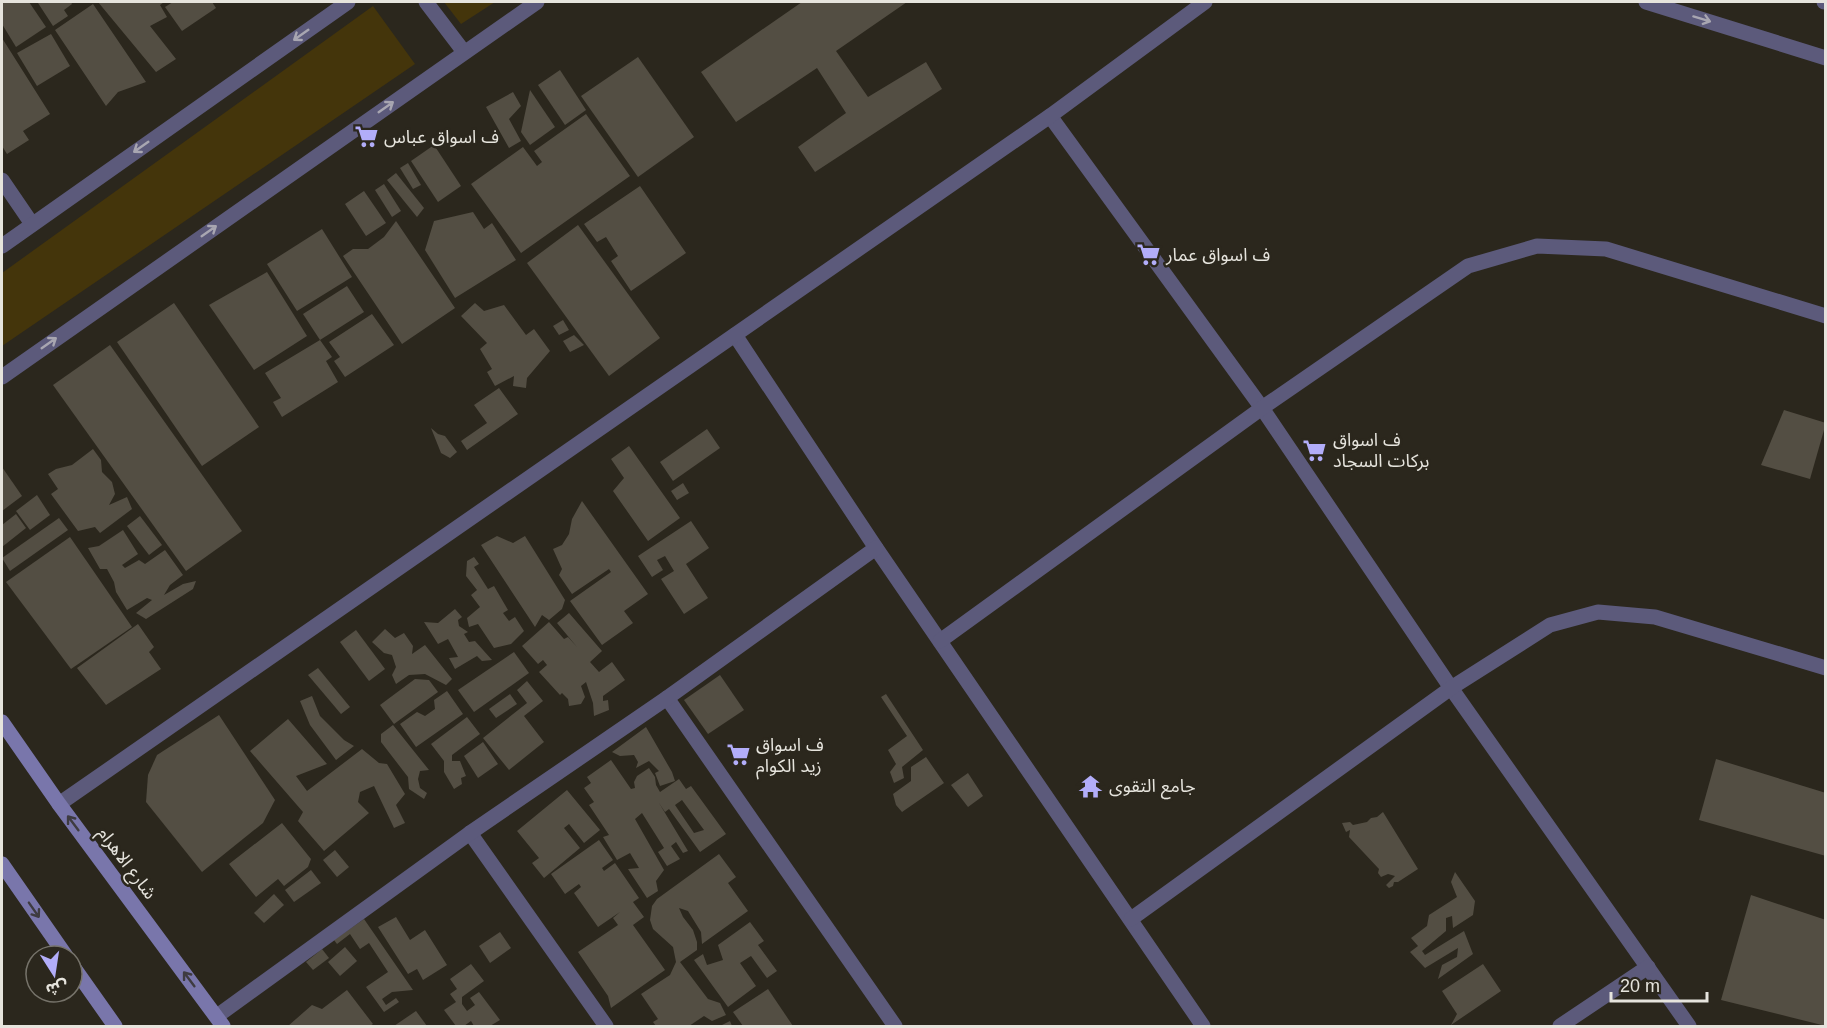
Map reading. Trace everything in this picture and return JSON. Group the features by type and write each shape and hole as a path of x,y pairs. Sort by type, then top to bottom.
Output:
{"main road":[{"name":"شارع الاهرام","path":"2,722 59,804 220,1021"},
{"path":"2,864 58,944"},
{"path":"84,982 115,1026"}],"street":[{"path":"2,246 348,2"},
{"path":"426,2 464,52"},
{"path":"2,377 537,2"},
{"path":"59,804 1050,116 1205,2"},
{"path":"1646,2 1826,58"},
{"path":"1050,116 1262,408 1451,688 1689,1026"},
{"path":"2,180 32,224"},
{"path":"940,641 1262,408 1468,266 1538,246 1606,249 1826,316"},
{"path":"735,335 876,548 1203,1026"},
{"path":"220,1021 470,833 667,698 876,548"},
{"path":"1131,919 1451,688 1550,625 1598,612 1655,617 1826,668"},
{"path":"667,698 895,1026"},
{"path":"470,833 606,1026"},
{"path":"1560,1026 1648,967"}],"shaded area":[{"path":"444,2 495,2 461,24"},
{"path":"373,6 415,64 2,346 2,273"}],"building":[{"path":"2,2 29,2 46,27 16,47 2,24"},
{"path":"71,2 72,4 64,10 68,16 53,26 38,3"},
{"path":"98,2 164,2 160,5 167,17 150,26 176,59 156,72"},
{"path":"173,2 212,2 216,8 182,31 165,7"},
{"path":"802,2 907,2 836,51 868,97 926,62 942,89 815,172 798,147 846,113 817,68 736,122 701,72"},
{"path":"93,4 146,82 118,92 106,106 55,30"},
{"path":"51,34 70,66 37,86 17,53"},
{"path":"2,38 50,114 23,131 29,140 7,154 2,146"},
{"path":"638,57 694,137 638,177 581,96"},
{"path":"560,70 586,110 565,125 538,85"},
{"path":"530,90 555,127 530,145 521,132"},
{"path":"513,92 521,106 509,119 521,141 509,148 486,107"},
{"path":"586,114 630,176 521,253 471,184 523,147 537,166 542,162 534,151"},
{"path":"434,145 461,186 438,202 411,161"},
{"path":"408,163 421,185 413,189 400,168"},
{"path":"396,173 424,208 417,217 387,180"},
{"path":"384,184 401,211 392,217 375,190"},
{"path":"640,186 686,253 631,291 611,261 618,256 606,237 597,242 584,224"},
{"path":"364,191 386,223 366,236 345,204"},
{"path":"473,212 484,229 492,223 516,260 455,298 425,250 434,221"},
{"path":"396,221 455,308 402,344 343,256 353,249 368,249 384,237"},
{"path":"578,225 660,338 609,376 527,263"},
{"path":"322,229 352,277 297,311 267,264"},
{"path":"267,272 307,336 254,370 209,305"},
{"path":"347,286 364,312 320,340 303,314"},
{"path":"174,303 259,427 202,466 117,342"},
{"path":"475,303 484,311 504,305 526,335 534,329 550,351 527,378 526,388 513,386 514,376 495,386 487,372 492,369 480,349 487,343 461,316"},
{"path":"372,314 394,345 345,377 334,361 340,357 329,342"},
{"path":"563,320 569,330 559,335 553,326"},
{"path":"574,335 584,345 570,352 563,341"},
{"path":"320,340 332,357 326,361 338,382 282,417 273,402 281,398 265,373"},
{"path":"110,345 242,531 186,571 53,385"},
{"path":"499,388 518,414 467,450 461,441 487,423 474,405"},
{"path":"1784,410 1826,423 1810,479 1761,465"},
{"path":"431,428 445,436 457,452 450,458 441,453"},
{"path":"707,429 720,448 673,481 660,462"},
{"path":"629,446 680,518 648,541 613,491 624,478 611,459"},
{"path":"93,449 101,460 102,472 112,482 115,494 109,505 127,497 132,509 100,533 95,527 78,531 51,494 58,489 48,474 56,469 72,465"},
{"path":"2,467 22,496 2,511"},
{"path":"683,483 689,493 677,500 671,491"},
{"path":"37,495 50,515 30,530 16,511"},
{"path":"582,501 648,594 624,611 633,623 602,645 570,601 611,572 609,569 572,594 559,575 562,569 553,549 562,545 569,534 572,519"},
{"path":"16,514 26,528 2,547 2,525"},
{"path":"140,516 162,545 149,555 127,526"},
{"path":"59,518 68,530 10,571 2,558"},
{"path":"691,521 709,548 686,564 708,598 684,614 661,579 674,571 665,556 657,560 663,570 652,577 638,556"},
{"path":"123,530 138,554 122,565 125,568 139,560 145,564 165,550 183,575 170,585 164,595 183,584 196,581 193,589 146,619 136,613 152,600 147,598 127,610 116,592 107,569 100,569 88,548 99,546"},
{"path":"497,536 513,543 525,536 565,600 562,609 549,620 542,615 535,627 481,545"},
{"path":"70,537 132,627 71,669 6,582"},
{"path":"474,557 479,564 474,567 488,589 494,586 508,610 503,613 509,621 515,617 524,631 511,644 494,648 478,624 469,627 467,618 480,607 471,595 477,590 466,576 467,561"},
{"path":"455,609 462,617 458,620 459,626 468,632 464,634 469,642 475,641 492,660 482,661 477,656 455,669 449,658 458,657 448,639 438,644 424,622 438,623"},
{"path":"569,613 602,651 590,662 599,672 612,662 625,680 603,696 603,701 608,700 609,710 594,716 593,703 586,682 581,686 585,697 581,704 569,706 568,699 562,693 560,695 539,672 547,665 543,660 538,664 522,646 549,622 564,639 568,637 577,647 557,623"},
{"path":"138,624 154,647 149,652 161,669 106,705 77,668"},
{"path":"385,629 395,638 404,633 413,646 412,654 425,645 452,679 446,685 425,674 409,675 396,684 392,675 396,667 392,655 384,653 372,642"},
{"path":"356,630 385,669 369,681 340,642"},
{"path":"514,652 529,673 474,712 458,690"},
{"path":"318,668 350,707 341,714 308,675"},
{"path":"720,675 744,710 708,734 684,700"},
{"path":"415,679 429,680 438,692 394,724 380,705"},
{"path":"527,681 543,701 524,716 544,742 509,770 483,738 527,703 517,690"},
{"path":"447,691 463,714 416,747 400,724 417,712 425,716 435,709 434,700"},
{"path":"510,694 517,704 496,718 489,709"},
{"path":"886,694 923,750 902,767 904,778 894,783 890,772 896,764 888,750 907,736 881,697"},
{"path":"312,696 320,716 344,740 354,746 336,760 310,725 300,701"},
{"path":"219,715 275,800 263,823 202,872 146,802 148,775 157,755"},
{"path":"467,717 480,734 452,755 452,761 460,761 466,776 461,778 462,784 454,789 444,772 444,761 431,744"},
{"path":"288,719 327,764 296,776 307,791 362,749 379,763 387,764 405,794 396,805 405,823 394,828 374,786 360,792 358,802 369,813 324,851 298,821 303,812 250,751"},
{"path":"393,725 429,770 420,771 418,779 420,788 427,793 424,799 409,789 408,777 381,742 381,734"},
{"path":"646,727 675,781 660,786 655,773 659,771 649,761 636,768 638,762 634,755 620,756 612,752"},
{"path":"483,742 498,764 478,778 464,756"},
{"path":"926,757 944,783 902,812 896,805 893,794 911,781 911,767"},
{"path":"1716,759 1826,793 1826,856 1699,820"},
{"path":"611,760 631,789 635,788 634,782 637,776 649,768 660,792 679,779 686,789 691,786 726,834 700,852 669,809 665,812 659,803 688,851 683,853 676,842 671,846 680,859 667,866 658,852 664,848 642,813 635,819 664,870 656,881 658,891 647,898 628,869 639,868 630,853 617,860 603,837 609,835 589,805 594,802 584,788 591,783 587,777","holes":["682,800 704,830 694,833 675,805"]},
{"path":"968,773 983,796 968,807 951,785"},
{"path":"567,790 600,830 584,843 569,824 564,828 580,848 544,878 532,863 539,858 517,831"},
{"path":"1383,812 1418,869 1398,882 1394,882 1389,888 1386,885 1395,876 1388,874 1381,877 1378,873 1379,869 1349,837 1350,830 1346,832 1342,823 1350,822 1353,825 1367,822"},
{"path":"282,823 311,859 308,867 284,886 278,879 256,897 229,864"},
{"path":"599,840 613,860 602,868 604,871 615,863 639,898 633,902 644,917 633,925 665,970 611,1008 608,996 578,952 618,925 613,918 620,912 598,927 574,893 581,887 579,884 565,894 551,874"},
{"path":"335,850 349,867 337,877 323,860"},
{"path":"719,854 736,877 728,883 748,911 702,944 701,932 688,911 679,908 693,930 697,942 697,950 680,962 708,999 720,1003 726,1015 712,1021 704,1016 689,1026 656,1026 653,1022 658,1019 641,994 670,975 676,962 673,947 653,929 650,920 652,906 657,899"},
{"path":"311,870 321,883 294,902 285,890"},
{"path":"1455,872 1475,901 1473,915 1453,928 1452,916 1446,918 1446,931 1422,951 1425,955 1464,931 1473,954 1438,979 1442,965 1457,957 1458,948 1425,968 1410,952 1418,946 1411,938 1427,926 1429,915 1457,897 1451,882"},
{"path":"274,894 284,905 264,923 254,913"},
{"path":"1751,895 1826,920 1826,1026 1721,1000"},
{"path":"396,917 410,940 425,930 447,965 423,980 417,969 408,974 378,927"},
{"path":"364,919 413,990 392,992 382,999 386,1005 396,998 399,1002 384,1012 366,987 388,972 369,943 360,949 350,934 337,944 334,940"},
{"path":"750,922 764,941 758,945 777,971 767,978 751,956 740,963 756,986 728,1007 694,960 703,954 707,965 723,960 718,945"},
{"path":"500,932 511,948 490,963 479,946"},
{"path":"345,947 357,961 340,976 328,962"},
{"path":"322,949 329,958 313,970 306,962"},
{"path":"471,964 484,981 462,997 462,1004 467,1011 475,1005 470,998 479,992 500,1020 490,1026 474,1026 471,1021 464,1026 456,1026 444,1010 456,1002 450,994 457,989 450,979"},
{"path":"1483,964 1501,991 1451,1025 1457,1014 1442,991"},
{"path":"768,989 793,1026 743,1026 733,1012"},
{"path":"347,990 373,1024 370,1026 288,1026 312,1005 322,1009"},
{"path":"416,1011 427,1026 394,1026"},
{"path":"730,1021 732,1026 722,1026 722,1025"}],"place":[{"name":"ف اسواق عباس","path":"366,137"},
{"name":"ف اسواق عمار","path":"1148,255"},
{"name":"ف اسواق بركات السجاد","path":"1315,450"},
{"name":"ف اسواق زيد الكوام","path":"738,755"},
{"name":"جامع التقوى","path":"1091,786"}]}
